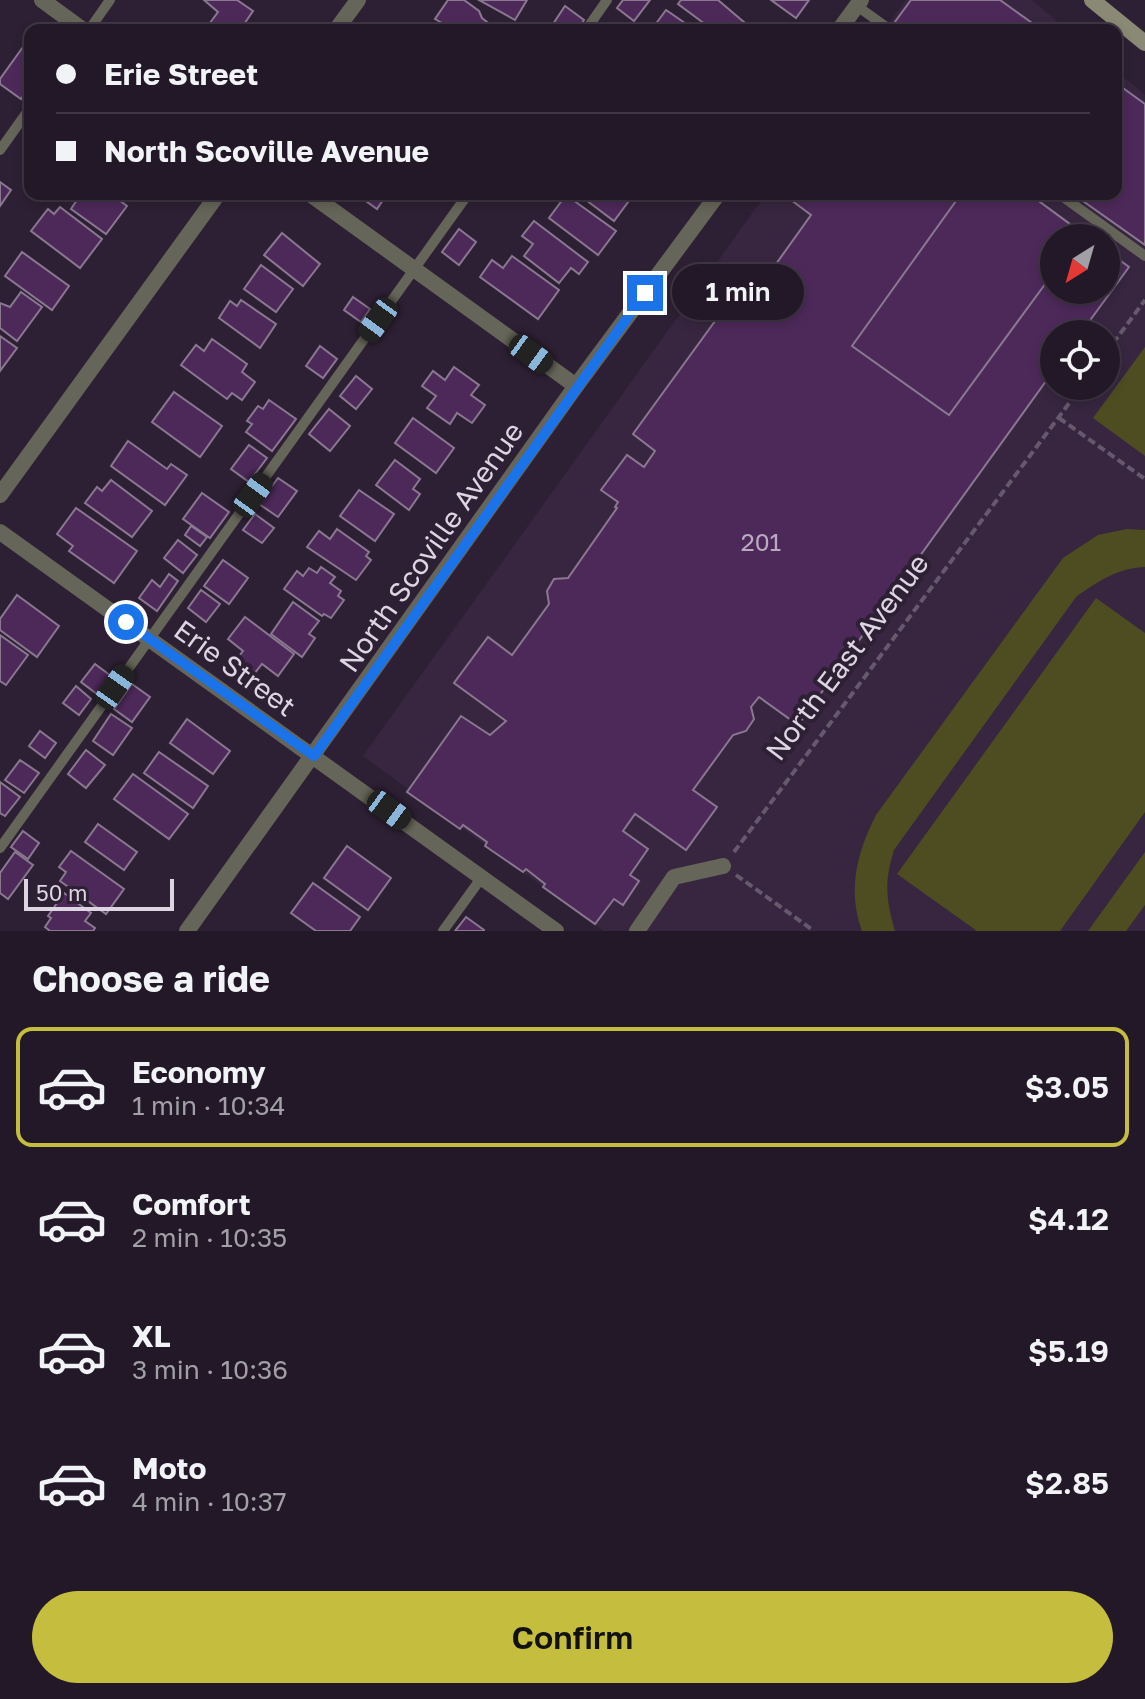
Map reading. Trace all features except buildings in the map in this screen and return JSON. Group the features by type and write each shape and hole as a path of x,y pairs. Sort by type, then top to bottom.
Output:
{"main road":[{"path":"1092,0 1122,24"},
{"path":"1122,24 1145,43"}],"street":[{"path":"42,0 77,24"},
{"path":"340,24 358,0"},
{"path":"843,24 859,3"},
{"path":"0,495 214,200"},
{"path":"318,200 576,386"},
{"name":"North Scoville Avenue","path":"187,931 576,386 714,200"},
{"name":"Erie Street","path":"0,532 556,931"},
{"path":"637,931 674,877 723,866"}],"lane":[{"path":"91,24 110,0"},
{"path":"590,24 607,0"},
{"path":"859,3 883,24"},
{"path":"0,150 24,116"},
{"path":"0,848 464,200"},
{"path":"1067,200 1145,256"},
{"path":"443,931 482,877"}],"path":[{"path":"1120,334 1145,300"},
{"name":"North East Avenue","path":"723,866 1071,400"},
{"path":"1058,417 1145,479"},
{"path":"723,866 814,931"}],"shaded area":[{"path":"906,0 1032,0 1060,24 888,24"},
{"path":"1122,76 1145,95 1145,931 604,931 363,756 762,200 1122,200"},
{"path":"1145,347 1145,456 1093,418 1106,400 1120,400 1120,381"},
{"path":"1127,529 1145,530 1145,567 1109,576 1076,597 894,850 887,890 895,931 862,931 855,901 856,872 876,815 1063,558 1098,535"},
{"path":"1096,598 1145,633 1145,812 1060,931 977,931 897,874"},
{"path":"1145,852 1145,905 1126,931 1088,931"}],"route":[{"path":"126,622 314,756 645,293"}]}
